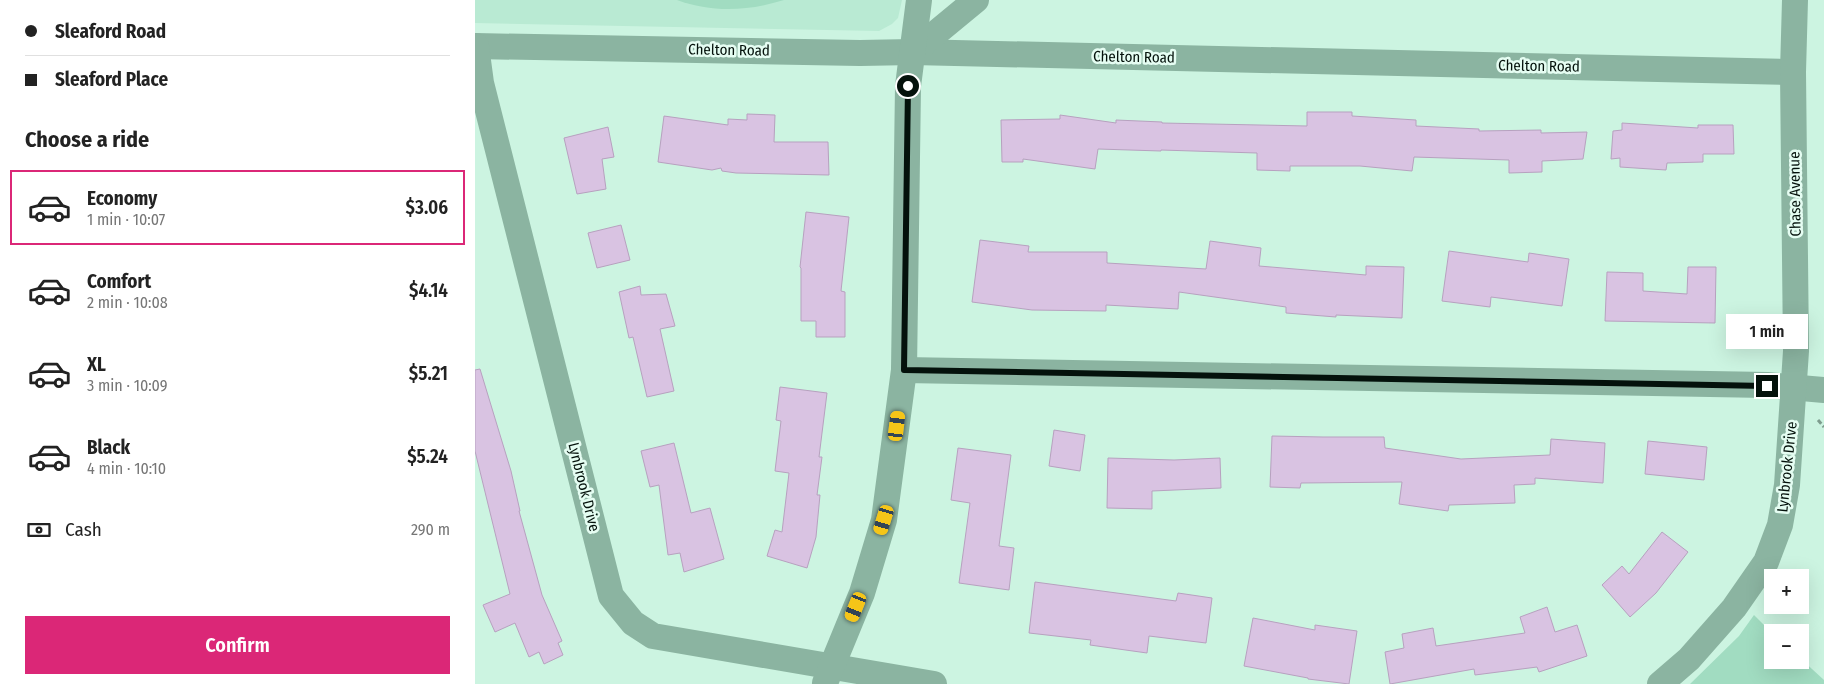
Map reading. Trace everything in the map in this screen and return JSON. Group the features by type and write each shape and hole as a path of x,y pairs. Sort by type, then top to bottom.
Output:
{"street":[{"path":"828,676 862,593 884,520 904,370 908,86 919,0"},
{"path":"913,52 976,0"},
{"name":"Chase Avenue","path":"1794,387 1797,351 1793,72 1795,0"},
{"name":"Chelton Road","path":"475,46 850,53 913,52 1793,72"},
{"name":"Lynbrook Drive","path":"475,46 483,93 611,596 633,623 653,636 828,676 934,684"},
{"path":"904,370 1794,387 1824,390"},
{"name":"Lynbrook Drive","path":"1660,684 1689,659 1735,608 1766,562 1781,525 1787,484 1794,387"}],"shaded area":[{"path":"475,0 902,0 898,18 892,24 879,31 475,23"},
{"path":"677,0 784,0 744,8 717,9"},
{"path":"1754,615 1764,625 1764,669 1809,669 1809,666 1824,680 1824,684 1690,684 1739,636"}],"building":[{"path":"1307,112 1352,112 1352,116 1416,120 1416,126 1479,129 1479,131 1541,130 1541,133 1587,132 1583,159 1542,161 1542,172 1509,173 1509,160 1414,157 1412,171 1360,166 1290,166 1290,171 1257,170 1257,153 1161,150 1098,149 1095,169 1023,159 1023,162 1002,162 1001,120 1060,119 1060,115 1116,123 1116,120 1162,123 1307,126"},
{"path":"747,114 775,115 774,142 828,142 829,175 736,173 722,171 721,168 712,170 658,162 664,116 728,125 728,119 747,120"},
{"path":"1622,123 1698,128 1698,125 1733,125 1734,154 1703,154 1703,162 1667,163 1666,170 1620,167 1620,158 1611,159 1613,131 1622,130"},
{"path":"608,127 614,157 602,159 606,189 577,194 564,138"},
{"path":"806,212 849,217 841,291 845,292 845,337 816,337 816,321 801,321 800,267"},
{"path":"621,225 630,260 597,268 588,233"},
{"path":"980,240 1029,246 1028,252 1107,252 1107,263 1206,269 1210,241 1261,248 1259,266 1366,275 1366,266 1404,267 1402,318 1336,315 1336,317 1286,313 1286,307 1179,292 1178,309 1106,305 1106,311 1032,310 972,302"},
{"path":"1449,251 1528,262 1529,253 1569,259 1562,306 1491,297 1490,307 1442,301"},
{"path":"1688,267 1716,267 1715,323 1605,321 1607,272 1643,273 1643,291 1687,294"},
{"path":"640,286 641,295 666,294 675,326 660,329 674,391 647,397 633,337 629,338 619,292"},
{"path":"480,369 511,471 519,511 542,595 562,641 558,643 563,655 544,664 539,652 529,657 515,623 495,632 483,605 510,594 475,451 475,370"},
{"path":"780,387 827,393 819,457 822,457 817,495 820,495 816,537 807,568 767,556 775,530 782,532 789,473 775,471 781,421 776,420"},
{"path":"1054,430 1085,435 1080,471 1049,466"},
{"path":"1272,436 1384,437 1385,448 1461,459 1550,455 1551,439 1605,443 1603,483 1535,478 1535,484 1514,485 1515,503 1449,505 1448,511 1399,504 1402,482 1301,483 1300,488 1270,487"},
{"path":"1648,441 1707,447 1704,480 1645,474"},
{"path":"674,443 691,513 710,508 724,559 684,572 680,553 668,555 659,485 650,487 641,451"},
{"path":"958,448 1011,455 999,546 1014,548 1009,590 959,583 970,503 951,500"},
{"path":"1108,458 1174,460 1220,458 1221,488 1152,491 1152,509 1107,508"},
{"path":"1662,532 1688,552 1656,593 1630,617 1602,585 1622,566 1629,574"},
{"path":"1035,582 1176,601 1178,593 1212,598 1206,643 1149,636 1147,653 1090,645 1091,640 1029,633"},
{"path":"1547,607 1555,632 1577,625 1587,656 1539,672 1537,667 1475,675 1474,669 1390,684 1385,652 1404,648 1402,634 1433,628 1436,646 1525,633 1520,617"},
{"path":"1253,618 1315,630 1315,625 1357,631 1349,684 1308,679 1244,666"}],"route":[{"path":"908,86 904,370 1767,386"}]}
